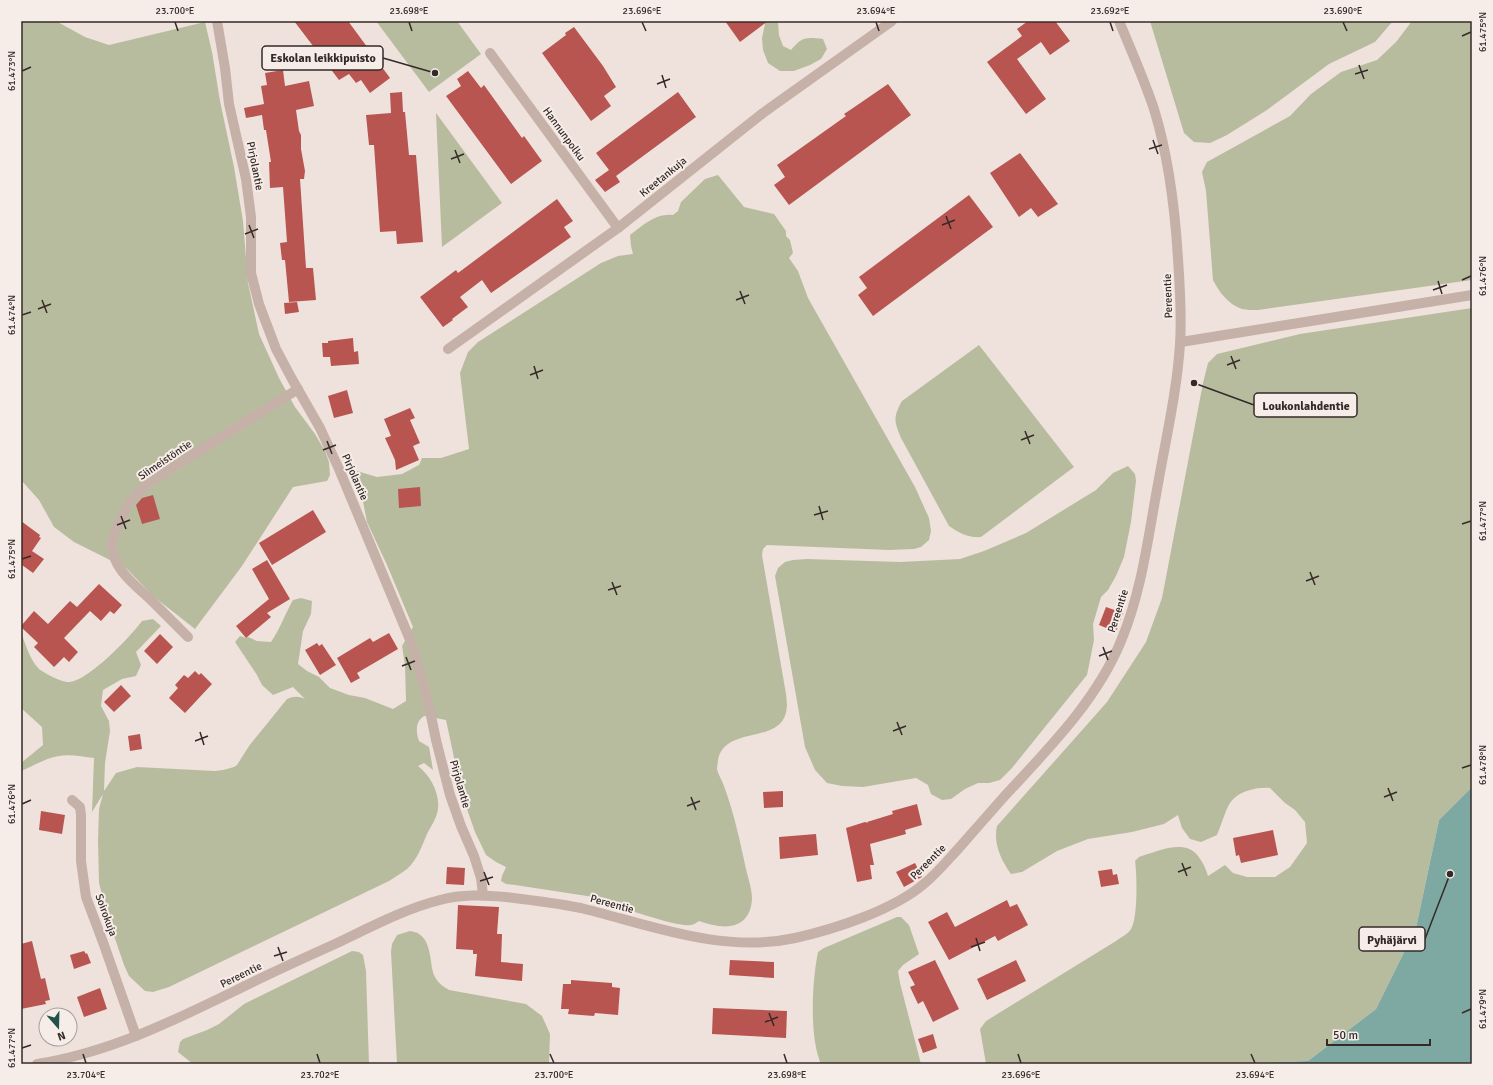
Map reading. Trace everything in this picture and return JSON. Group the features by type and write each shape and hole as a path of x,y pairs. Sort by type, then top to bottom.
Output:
{"street":[{"name":"Pirjolantie","path":"217,21 229,104 243,161 248,193 251,217 250,249 252,282 276,349 320,428 339,469 414,647 450,795 474,856 481,878 483,895"},
{"name":"Kreetankuja","path":"448,349 618,228 763,113 892,21"},
{"name":"Pereentie","path":"37,1064 50,1063 91,1052 136,1036 196,1010 365,930 414,909 448,898 483,895 537,900 562,904 659,930 733,942 754,943 795,938 835,927 882,909 920,888 1030,769 1083,706 1100,680 1121,641 1130,616 1144,566 1173,403 1181,342 1182,312 1177,233 1167,163 1153,108 1134,56 1119,21"},
{"name":"Hannunpolku","path":"490,53 618,228"},
{"path":"1181,342 1472,295"},
{"name":"Siimeistöntie","path":"188,637 128,580 117,564 112,544 113,537 122,516 133,497 150,482 298,389"},
{"name":"Soirokuja","path":"72,800 80,807 81,861 86,897 136,1036"}],"green space":[{"path":"21,21 56,21 85,37 109,45 205,22 234,167 243,221 248,283 259,334 279,378 295,407 315,434 325,451 329,462 330,475 327,481 293,487 242,566 195,629 153,596 126,568 74,542 54,527 39,500 21,480"},
{"path":"376,21 457,21 481,54 429,92"},
{"path":"764,21 778,21 779,35 783,46 791,50 801,40 808,38 823,39 827,49 821,59 810,65 794,71 780,71 768,63 763,50 762,38 765,24"},
{"path":"1150,21 1393,21 1375,42 1329,64 1267,110 1227,135 1210,143 1194,142 1184,133"},
{"path":"1412,21 1472,21 1472,280 1258,310 1248,310 1237,307 1221,293 1213,280 1206,191 1202,172 1207,162 1290,116 1311,94 1341,72 1377,60 1396,42"},
{"path":"436,113 502,203 442,247"},
{"path":"718,175 744,207 774,214 786,231 786,236 790,240 793,253 789,258 798,271 808,298 915,487 929,518 931,531 929,540 921,547 914,549 889,550 767,545 763,549 762,555 786,694 786,712 784,718 778,725 769,730 729,743 722,750 717,768 728,796 734,817 751,887 752,903 747,916 742,921 731,926 711,925 699,921 692,925 684,925 617,906 600,898 506,884 501,881 506,867 486,855 475,832 462,795 446,720 424,716 419,721 417,734 419,741 429,747 433,770 424,763 418,766 430,779 436,791 438,809 435,819 419,853 407,869 389,881 169,987 153,992 145,991 129,976 124,965 110,924 99,883 99,809 103,794 92,812 94,758 63,755 44,760 21,771 21,763 43,745 42,727 21,708 21,633 31,657 39,669 53,677 67,682 75,681 96,668 108,658 142,621 153,619 161,626 136,652 141,665 136,676 122,679 103,690 101,706 109,721 110,731 105,763 104,791 116,773 137,767 215,771 234,767 287,699 292,697 301,697 305,699 293,687 273,695 262,685 235,642 240,636 246,638 248,637 257,641 271,642 293,600 301,598 312,601 311,614 303,631 298,664 307,671 319,677 330,688 349,695 365,698 393,709 406,701 405,665 402,646 413,627 367,522 357,471 377,477 402,474 419,465 422,458 441,458 469,449 460,373 468,352 478,342 601,263 618,256 633,254 630,235 655,218 673,215 678,211 681,202 705,179"},
{"path":"1472,308 1472,787 1439,820 1416,928 1376,1009 1308,1061 1233,1064 986,1064 980,1029 986,1021 1130,931 1135,916 1136,906 1135,861 1139,857 1170,848 1186,848 1198,856 1208,876 1225,865 1233,873 1247,877 1275,877 1290,867 1307,843 1305,822 1295,810 1285,803 1270,788 1265,788 1248,791 1233,799 1226,810 1217,835 1201,842 1190,839 1182,828 1178,815 1164,824 1132,832 1088,839 1057,851 1022,872 1011,874 1001,857 997,845 997,826 1107,702 1146,642 1162,598 1208,363 1217,354 1300,334"},
{"path":"979,345 1074,467 981,537 972,537 956,531 949,526 901,438 896,423 896,415 902,401"},
{"path":"1128,466 1135,474 1136,481 1131,522 1124,557 1108,590 1101,597 1093,624 1094,640 1087,675 1012,768 1000,780 989,783 978,783 965,789 951,799 942,800 931,794 928,785 916,778 863,787 842,786 827,783 815,770 805,747 775,576 778,568 785,562 807,559 900,562 960,559 984,551 1026,533 1096,490 1113,473"},
{"path":"897,917 901,917 909,925 919,954 903,965 898,971 921,1064 821,1064 817,1053 813,1024 814,978 818,952 824,948"},
{"path":"410,931 418,933 427,943 435,977 439,983 447,989 526,1004 542,1016 550,1034 549,1064 397,1064 391,952 392,944 397,935"},
{"path":"352,951 359,952 363,955 366,971 369,1064 193,1064 178,1052 180,1042 183,1039 219,1024 244,1004"}],"water":[{"path":"1472,787 1472,1064 1233,1064 1308,1061 1376,1009 1416,928 1439,820"}],"building":[{"path":"294,21 348,21 390,78 370,93 361,80 356,83 349,74 339,80"},
{"path":"725,21 768,21 740,42"},
{"path":"1028,21 1055,21 1070,41 1050,55 1041,42 1017,59 1046,99 1026,114 987,62 1022,36 1017,29"},
{"path":"574,27 603,66 616,87 604,96 611,106 591,121 542,53"},
{"path":"283,70 285,86 309,81 314,106 296,110 301,135 301,149 305,171 304,179 300,179 306,268 313,268 316,300 289,302 285,260 282,260 280,243 287,242 283,187 270,188 269,162 271,162 262,115 246,118 244,108 264,104 261,86 267,85 265,73"},
{"path":"468,71 481,88 484,85 522,138 524,136 542,161 511,184 446,96 461,86 457,79"},
{"path":"888,84 911,115 789,205 774,185 785,177 777,165 846,116 844,114"},
{"path":"402,92 403,112 405,112 409,155 416,155 423,242 397,244 396,231 380,232 374,145 369,145 366,115 391,113 390,93"},
{"path":"678,92 696,117 616,176 620,182 605,192 595,180 609,170 596,153"},
{"path":"1020,153 1058,204 1038,217 1031,208 1019,217 990,173"},
{"path":"969,195 993,227 873,316 858,295 867,288 859,277"},
{"path":"557,199 573,221 564,227 571,237 491,293 482,280 460,297 468,307 443,327 420,297 456,270 458,273"},
{"path":"297,302 299,312 285,314 284,303"},
{"path":"353,338 354,352 358,351 359,364 331,366 330,357 323,357 322,343"},
{"path":"347,390 353,413 334,418 328,396"},
{"path":"410,408 415,418 410,420 420,443 413,446 419,460 396,470 395,460 385,438 391,436 384,419"},
{"path":"420,487 421,506 399,508 398,489"},
{"path":"153,495 160,519 142,524 136,505 142,498"},
{"path":"313,510 326,532 272,565 259,543"},
{"path":"21,521 40,535 39,537 41,538 32,551 44,559 33,573 22,565 21,566"},
{"path":"267,560 290,599 267,613 271,617 246,638 236,626 269,599 252,569"},
{"path":"99,584 122,605 114,614 110,611 101,621 90,611 64,638 78,652 69,662 64,657 54,667 34,647 38,643 21,626 34,611 48,624 70,601 77,607"},
{"path":"1106,607 1123,613 1116,632 1099,625"},
{"path":"389,633 398,649 357,673 360,678 351,683 337,658 370,638 373,642"},
{"path":"160,634 173,647 157,664 144,651"},
{"path":"317,643 319,646 322,644 336,665 320,675 305,650"},
{"path":"195,671 199,675 201,673 212,684 185,713 169,698 178,688 175,685 184,675 188,678"},
{"path":"121,685 131,696 114,712 104,702"},
{"path":"140,734 142,749 130,751 128,736"},
{"path":"783,791 783,807 764,808 763,792"},
{"path":"917,804 922,825 905,830 906,834 870,844 874,865 870,865 872,879 857,882 846,828 865,822 868,823 867,822 893,814 892,811"},
{"path":"41,811 65,815 62,834 39,830"},
{"path":"1273,830 1278,855 1241,863 1239,855 1236,856 1233,838"},
{"path":"816,834 818,855 780,859 779,837"},
{"path":"915,863 922,877 904,887 896,872"},
{"path":"447,867 465,868 464,885 446,884"},
{"path":"1112,869 1113,875 1117,874 1119,884 1101,887 1098,871"},
{"path":"1007,900 1010,907 1017,904 1028,925 998,941 995,936 949,960 928,922 947,912 955,927"},
{"path":"458,905 499,907 497,934 502,934 501,962 523,964 522,981 475,976 477,954 473,954 473,950 456,949"},
{"path":"32,941 41,979 45,978 50,1000 45,1001 46,1004 21,1009 21,944"},
{"path":"84,951 86,954 87,953 91,963 74,969 70,955"},
{"path":"730,960 774,962 774,978 729,975"},
{"path":"935,960 959,1009 933,1022 923,1001 918,1004 910,987 915,985 908,972"},
{"path":"1016,960 1026,981 987,1000 977,979"},
{"path":"571,980 612,983 612,987 620,988 618,1015 595,1013 594,1016 568,1014 569,1009 561,1009 563,984 571,984"},
{"path":"100,988 107,1009 84,1017 77,997"},
{"path":"713,1008 787,1011 786,1038 712,1034"},
{"path":"933,1034 937,1048 923,1053 918,1039"}],"place":[{"name":"Eskolan leikkipuisto","path":"435,73"},
{"name":"Loukonlahdentie","path":"1194,383"},
{"name":"Pyhäjärvi","path":"1450,874"}]}
